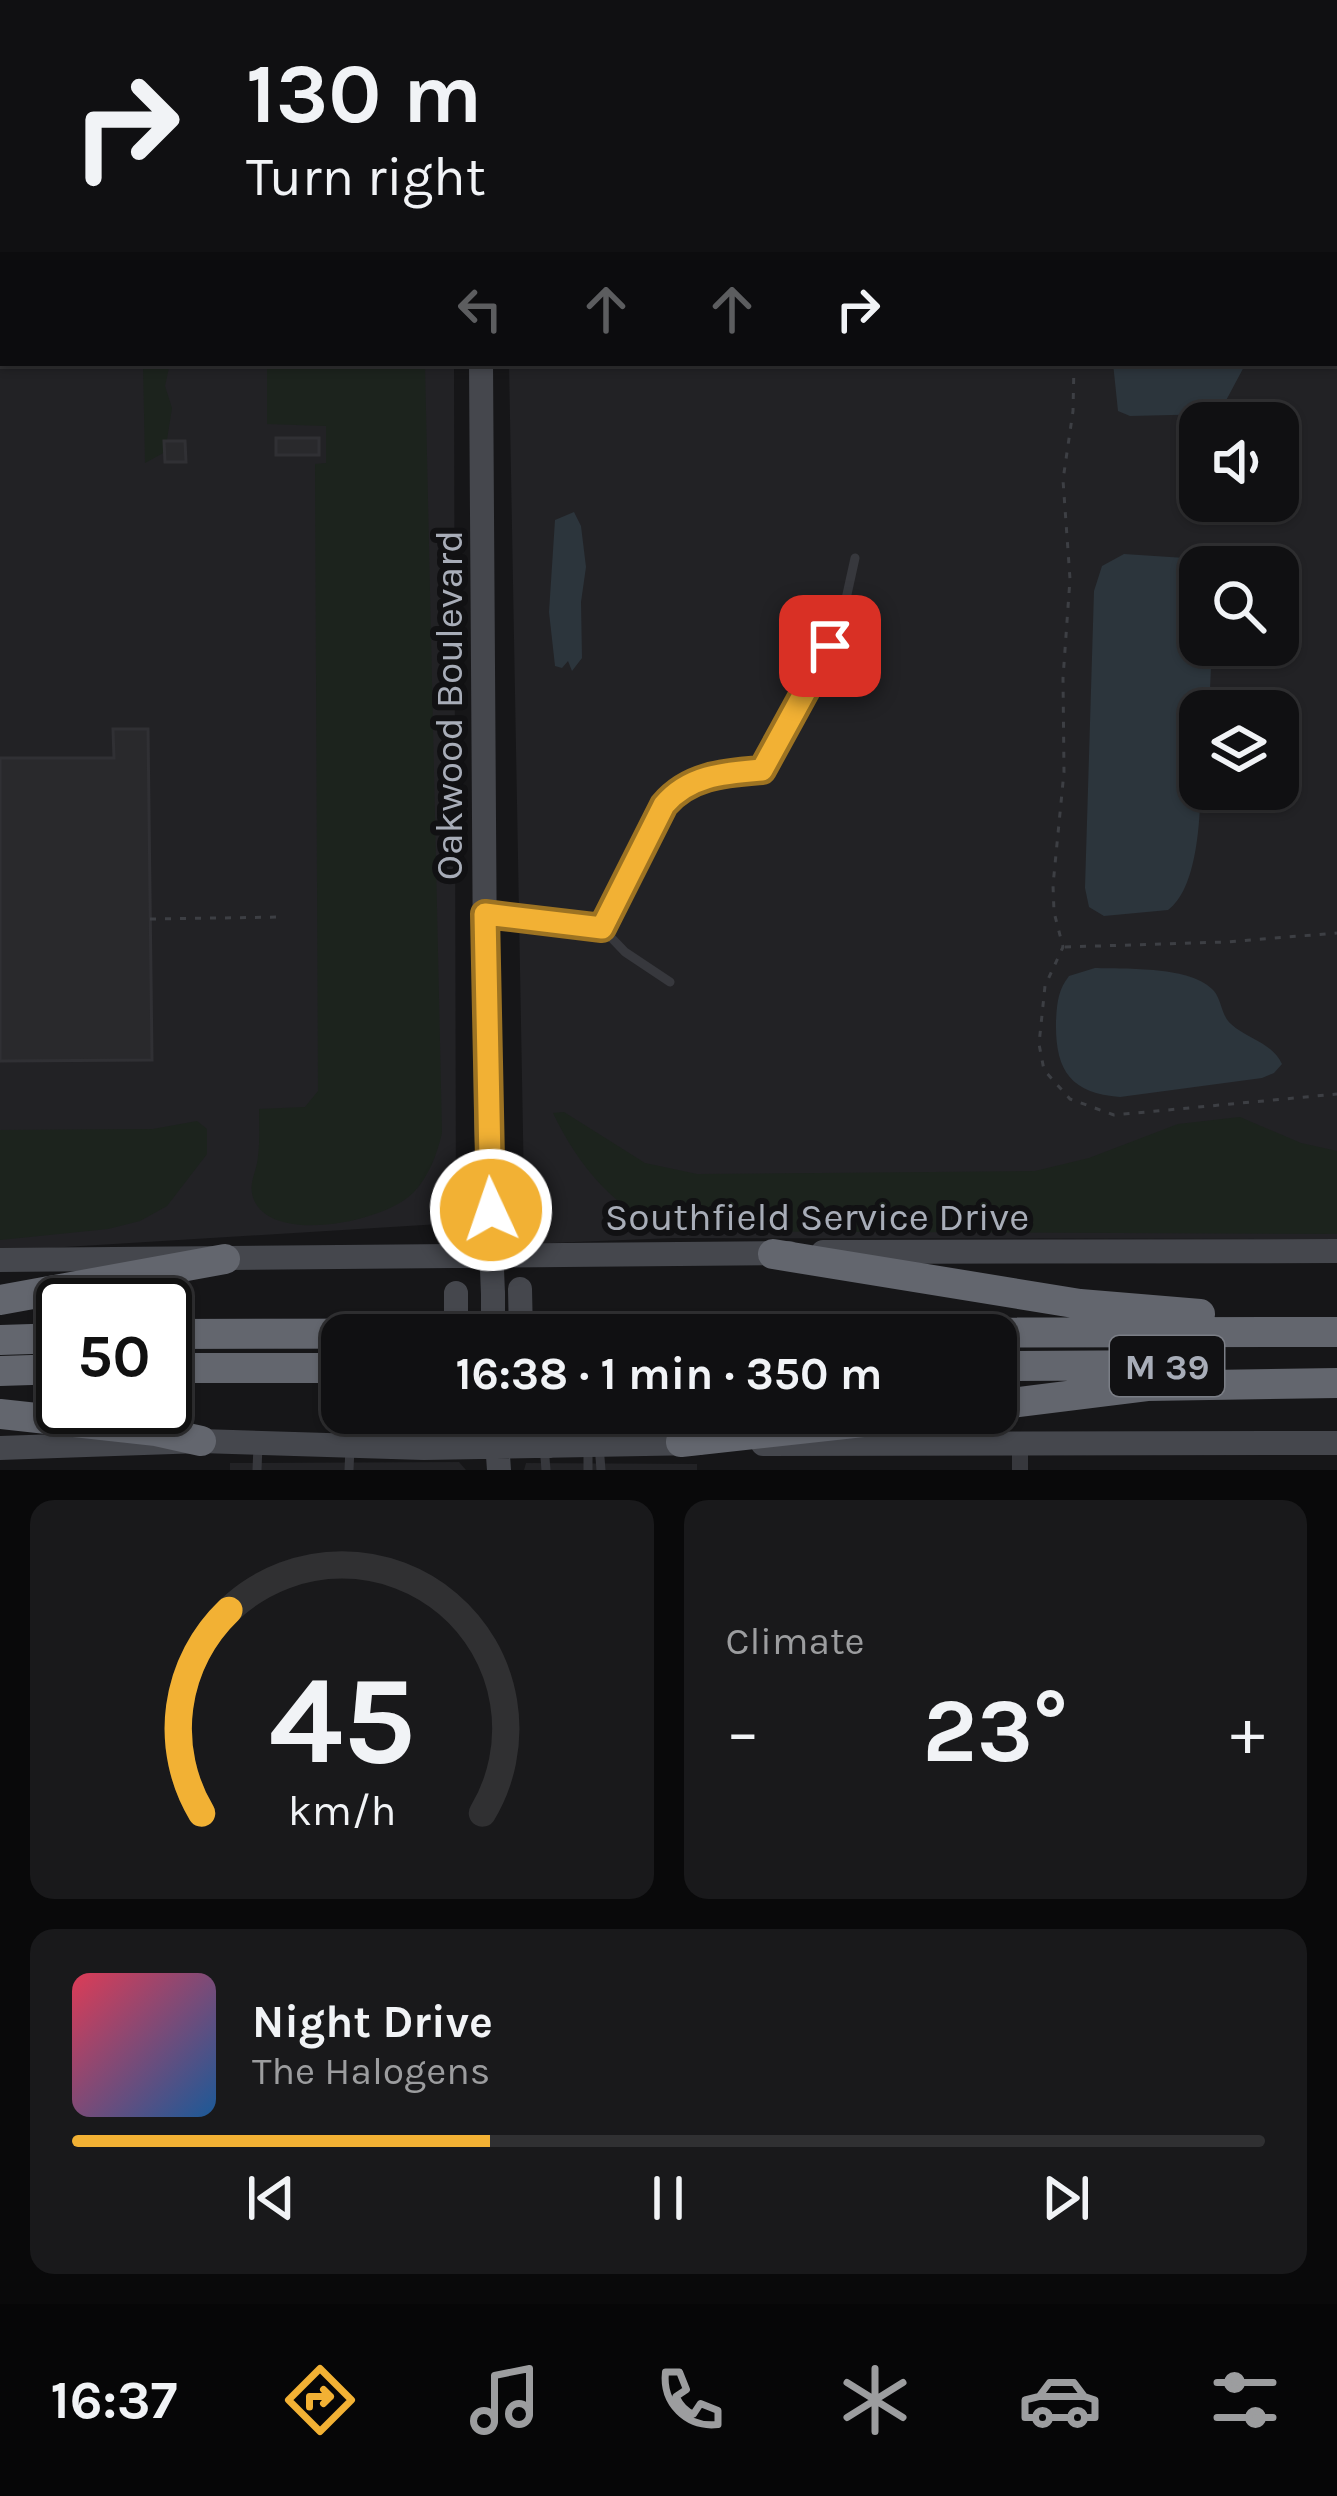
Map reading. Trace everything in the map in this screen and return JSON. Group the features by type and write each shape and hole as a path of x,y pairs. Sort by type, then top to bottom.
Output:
{"highway":[{"path":"772,1254 1080,1304 1206,1315 1337,1316"},
{"path":"0,1300 225,1259"},
{"name":"M 39","path":"192,1334 1337,1332"},
{"path":"0,1340 36,1339"},
{"name":"M 39","path":"1017,1366 1337,1367"},
{"path":"192,1368 321,1368"},
{"path":"0,1371 36,1370"},
{"path":"1017,1402 1147,1386 1337,1383"},
{"path":"0,1414 156,1430 201,1441"},
{"path":"682,1442 755,1434"}],"main road":[{"name":"Oakwood Boulevard","path":"481,366 486,1122 493,1314"},
{"name":"Southfield Service Drive","path":"0,1260 1337,1251"},
{"path":"521,1314 520,1289 527,1274 550,1253"},
{"path":"430,1256 453,1279 456,1314"},
{"path":"424,1448 446,1434"},
{"path":"0,1448 201,1441 258,1457 350,1458 424,1448 498,1459 547,1454 594,1457 682,1442 1020,1457 1337,1443"}],"lane":[{"path":"602,928 652,825 675,792 717,775 762,770 840,626 855,558"},
{"path":"485,914 602,928 625,952 670,982"}],"path":[{"path":"1074,366 1063,480 1070,579 1064,772 1053,885 1063,947 1045,986 1039,1044 1044,1070 1070,1099 1114,1115 1337,1094"},
{"path":"150,920 284,917"},
{"path":"1063,947 1337,933"}],"shaded area":[{"path":"0,366 454,366 456,1223 0,1251"},
{"path":"143,366 169,366 165,386 172,408 165,452 145,463"},
{"path":"267,366 425,366 442,1133 432,1164 414,1192 380,1212 331,1224 283,1222 265,1214 252,1188 259,1150 259,1109 305,1107 318,1091 315,464 326,463 326,426 267,424"},
{"path":"509,366 1337,366 1337,1239 674,1238 525,1244"},
{"path":"1113,366 1244,366 1225,402 1179,402 1179,415 1130,416 1118,411"},
{"path":"574,512 581,526 586,567 582,658 572,671 568,661 562,668 555,666 549,612 555,520"},
{"path":"1124,554 1179,558 1179,666 1211,666 1210,690 1179,690 1179,810 1199,810 1190,873 1168,910 1104,916 1089,907 1085,888 1094,591 1102,566"},
{"path":"1095,968 1158,971 1204,983 1217,995 1231,1024 1272,1051 1282,1064 1262,1078 1120,1097 1089,1090 1063,1066 1056,1021 1062,986 1069,976"},
{"path":"564,1112 645,1163 697,1174 1035,1171 1089,1158 1178,1124 1240,1117 1301,1143 1337,1151 1337,1234 675,1231 635,1213 602,1186 574,1151 553,1113"},
{"path":"197,1121 207,1129 207,1154 167,1206 140,1221 108,1229 0,1240 0,1130 153,1129"},
{"path":"459,1462 466,1470 230,1470 230,1463"},
{"path":"526,1463 697,1464 697,1470 524,1470"}],"building":[{"path":"276,438 319,438 319,455 276,455"},
{"path":"164,441 185,441 186,462 165,462"},
{"path":"113,729 148,729 152,1060 0,1061 0,758 114,758"}],"route":[{"path":"491,1210 485,914 602,928 664,805 690,783 762,770 830,646"}]}
